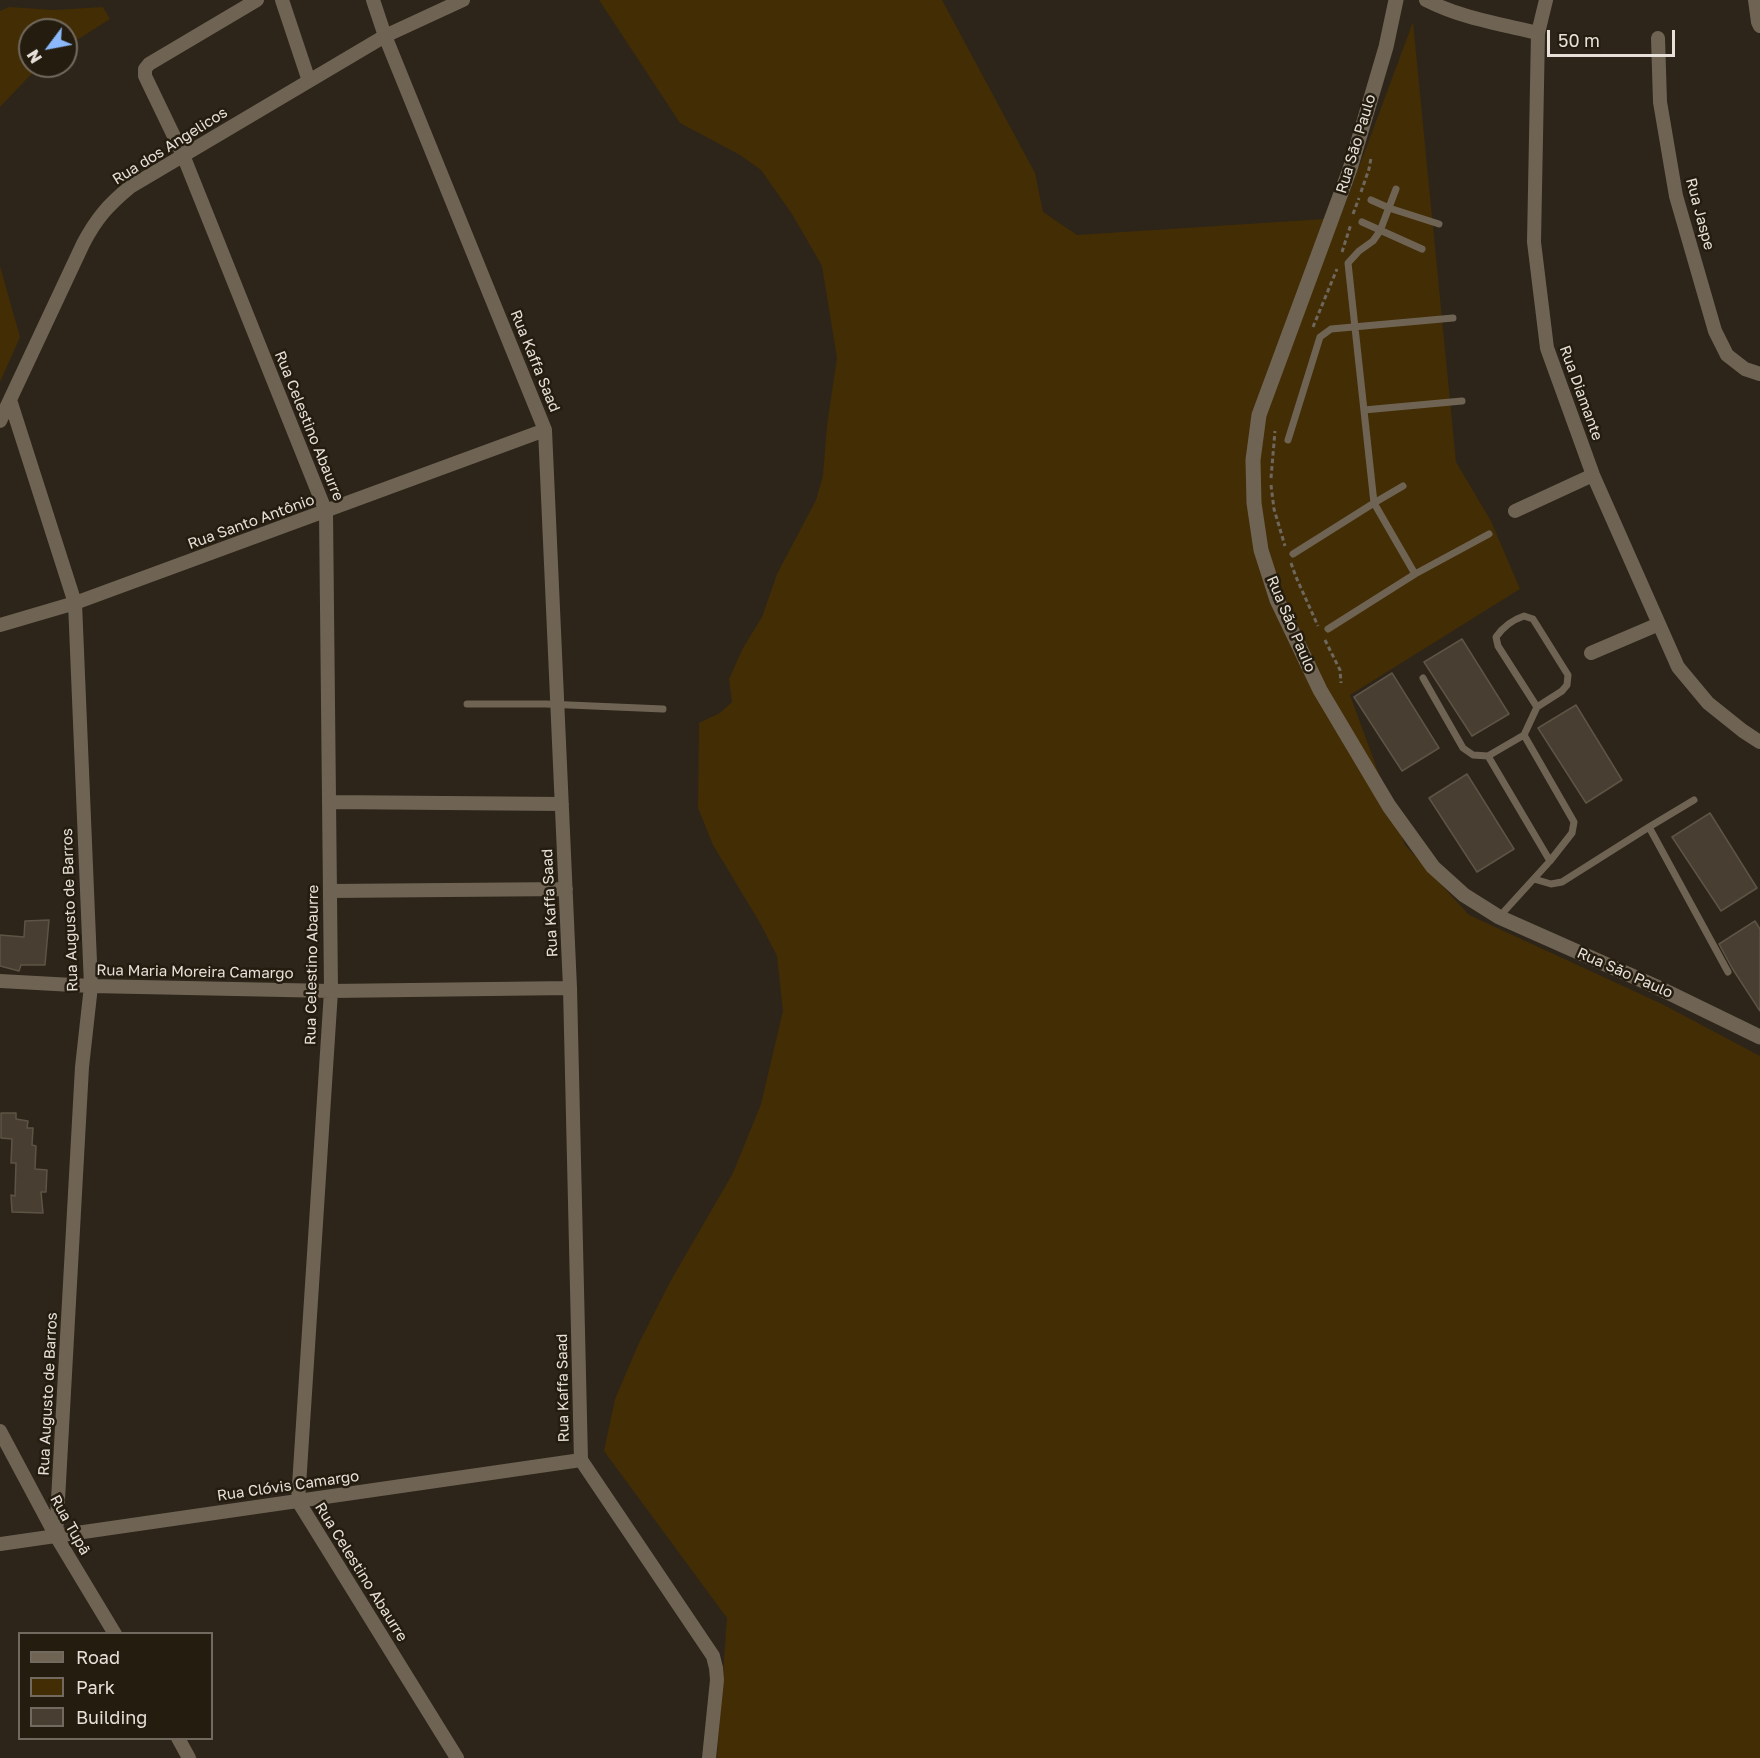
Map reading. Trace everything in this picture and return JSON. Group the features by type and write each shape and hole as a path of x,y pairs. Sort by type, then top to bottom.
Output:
{"street":[{"name":"Rua Celestino Abaurre","path":"257,0 155,60 145,69 145,76 183,155 326,512 331,991 298,1501 457,1758"},
{"path":"282,0 309,81"},
{"name":"Rua Kaffa Saad","path":"373,0 385,36 545,430 570,988 581,1460 713,1656 717,1680 709,1758"},
{"name":"Rua dos Angelicos","path":"0,421 93,224 108,204 130,187 385,36 461,0"},
{"name":"Rua São Paulo","path":"1396,0 1386,47 1350,169 1259,415 1252,460 1254,503 1261,550 1277,600 1320,690 1389,806 1433,867 1464,895 1499,917 1657,987 1760,1037"},
{"path":"1426,0 1471,18 1538,33"},
{"name":"Rua Diamante","path":"1546,0 1538,33 1534,242 1547,348 1593,475 1678,667 1708,703 1760,742"},
{"path":"1755,0 1760,26"},
{"name":"Rua Jaspe","path":"1658,38 1660,102 1676,196 1715,331 1727,355 1745,369 1760,374"},
{"name":"Rua Augusto de Barros","path":"10,400 75,603 91,987 82,1079 56,1536"},
{"name":"Rua Santo Antônio","path":"0,625 75,603 545,430"},
{"path":"1515,511 1593,475"},
{"path":"1591,653 1659,624"},
{"path":"329,802 562,804"},
{"path":"330,891 566,889"},
{"name":"Rua Maria Moreira Camargo","path":"0,981 91,987 331,991 570,988"},
{"name":"Rua Tupã","path":"0,1431 56,1536 114,1632"},
{"name":"Rua Clóvis Camargo","path":"0,1544 581,1460"},
{"path":"179,1740 189,1758"}],"lane":[{"path":"1396,189 1380,231 1373,242 1359,251 1348,263 1374,503 1415,574"},
{"path":"1371,200 1438,225"},
{"path":"1362,222 1422,249"},
{"path":"1288,440 1320,337 1331,329 1453,318"},
{"path":"1364,410 1462,401"},
{"path":"1290,554 1402,486"},
{"path":"1325,632 1415,574 1490,534"},
{"path":"1423,678 1463,748 1473,755 1488,756 1524,735 1537,707 1568,685 1568,675 1533,619 1524,616 1515,619 1496,637 1498,646 1537,707"},
{"path":"467,704 663,709"},
{"path":"1499,917 1550,861 1572,833 1574,822 1524,735"},
{"path":"1488,756 1550,861"},
{"path":"1534,879 1551,884 1562,882 1694,800"},
{"path":"1649,827 1728,972"}],"path":[{"path":"1341,257 1369,169 1371,159 1369,152"},
{"path":"1310,336 1338,266"},
{"path":"1275,422 1271,471 1272,494 1279,526 1296,577 1319,628"},
{"path":"1325,632 1340,670 1341,683"}],"green space":[{"path":"599,0 942,0 1035,173 1043,212 1077,235 1340,218 1413,22 1456,462 1491,521 1520,589 1350,695 1405,845 1469,915 1662,1004 1760,1056 1760,1758 717,1758 727,1618 604,1451 615,1399 638,1345 670,1282 733,1173 761,1104 783,1011 777,956 713,845 698,808 699,723 720,713 732,702 729,679 743,648 762,617 777,574 816,500 823,476 827,425 837,358 822,266 792,214 761,170 740,155 680,123"},
{"path":"9,7 54,10 103,7 110,19 78,39 78,18 18,18 18,78 28,78 0,107 0,11"},
{"path":"0,266 20,337 0,382"}],"building":[{"path":"1462,639 1509,714 1472,736 1424,662"},
{"path":"1392,673 1439,748 1402,771 1354,697"},
{"path":"1576,705 1622,780 1586,803 1538,728"},
{"path":"1467,774 1514,849 1477,872 1429,798"},
{"path":"1710,813 1757,888 1721,911 1672,837"},
{"path":"49,920 45,965 21,965 19,971 0,966 0,935 24,937 25,921"},
{"path":"1755,921 1760,929 1760,1011 1719,944"},
{"path":"1,1113 16,1113 16,1119 28,1121 27,1128 33,1128 32,1145 36,1146 35,1169 47,1170 46,1192 41,1192 43,1213 12,1212 11,1195 15,1196 16,1163 11,1163 12,1139 1,1138"}]}
